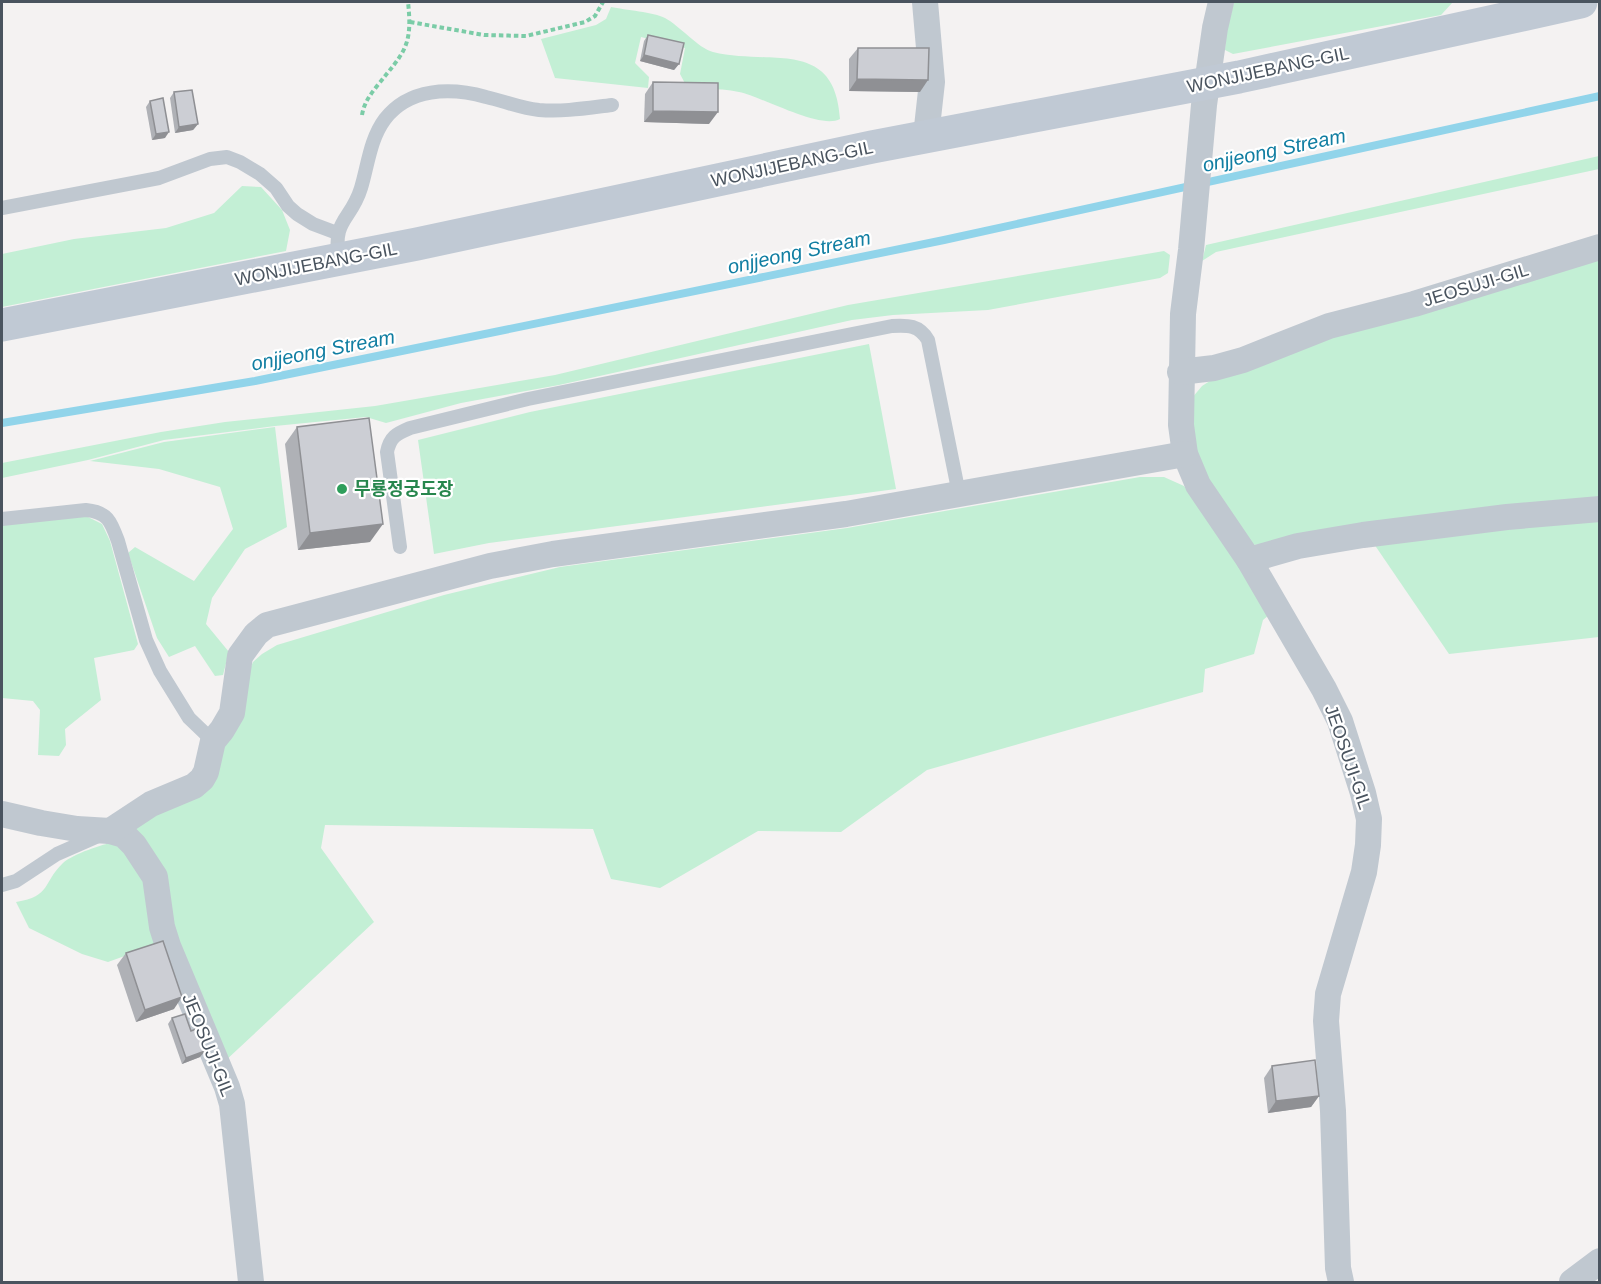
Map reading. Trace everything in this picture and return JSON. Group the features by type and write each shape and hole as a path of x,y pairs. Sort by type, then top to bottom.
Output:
{"street":[{"path":"925,2 932,82 926,136"},
{"name":"JEOSUJI-GIL","path":"1221,2 1205,94 1183,314 1180,372 1181,425 1185,454 1198,485 1249,560 1324,689 1340,721 1364,793 1369,819 1364,872 1328,994 1326,1021 1333,1111 1338,1268 1341,1282"},
{"name":"WONJIJEBANG-GIL","path":"2,325 338,246 926,136 1205,94 1581,2"},
{"name":"JEOSUJI-GIL","path":"1180,372 1205,370 1243,360 1329,326 1414,304 1599,247"},
{"path":"2,814 76,829 110,831 152,804 194,786 206,772 213,741 231,713 240,656 256,634 267,625 490,566 553,554 846,514 1185,454"},
{"path":"1249,560 1299,546 1364,535 1508,517 1599,509"},
{"name":"JEOSUJI-GIL","path":"110,831 124,835 134,845 155,877 162,927 168,946 226,1087 233,1113 251,1282"},
{"path":"1572,1282 1599,1261"}],"lane":[{"path":"2,208 159,178 210,159 227,157 261,174 276,188 288,206 338,246 361,189 370,150 385,120 407,99 424,93 465,93 538,110 568,111 612,105"},
{"path":"400,547 387,452 389,441 394,435 410,428 528,399 892,326 918,328 928,340 960,494"},
{"path":"2,519 86,510 98,511 107,517 118,542 146,640 160,671 189,718 213,741"},
{"path":"2,885 16,881 57,854 110,831"}],"path":[{"path":"370,150 362,124 363,106 406,46 410,22 408,2"},
{"path":"410,22 484,35 526,36 585,22 596,16 603,2"}],"green space":[{"path":"1234,2 1453,2 1441,15 1233,54 1225,50 1226,34"},
{"path":"611,7 665,18 701,46 713,52 734,56 796,60 812,65 826,76 835,93 840,119 831,121 806,117 733,91 688,89 680,74 685,48 641,37 635,63 649,77 648,88 555,78 541,39 596,25 606,19"},
{"path":"1599,156 1599,169 1216,252 1202,261 1206,245"},
{"path":"242,186 261,187 282,210 290,230 286,251 2,307 2,254 74,239 166,228 214,213"},
{"path":"1164,251 1170,255 1168,273 1160,278 988,310 893,315 852,320 559,385 461,403 386,423 366,417 164,440 88,460 2,478 2,463 161,432 225,422 375,406 555,375 848,305"},
{"path":"1599,255 1599,500 1274,544 1251,545 1215,493 1195,449 1192,398 1202,386 1216,377 1306,342"},
{"path":"869,344 896,489 489,543 434,554 418,440 530,412"},
{"path":"275,427 287,527 245,549 212,598 206,624 229,652 223,675 215,676 195,646 169,657 157,638 128,553 135,547 194,581 233,529 220,487 159,469 90,461 164,442"},
{"path":"1140,477 1164,477 1184,486 1224,538 1269,615 1263,620 1254,654 1205,669 1203,692 927,770 841,832 758,831 660,888 611,879 593,829 325,825 321,848 374,922 224,1062 132,824 197,791 253,662 262,654 277,645 444,595 560,567 847,528"},
{"path":"1599,515 1599,637 1449,654 1372,541"},
{"path":"86,516 102,524 110,541 138,644 134,650 94,658 101,700 65,729 66,745 59,756 38,755 40,710 33,701 2,698 2,524"},
{"path":"115,842 143,867 158,944 108,962 82,954 29,928 16,902 36,896 45,888 56,870 74,856"}],"building":[{"path":"648,35 684,43 679,64 644,55"},
{"path":"858,48 929,48 928,80 857,79"},
{"path":"653,82 718,83 718,112 653,111"},
{"path":"192,90 198,124 179,127 174,92"},
{"path":"163,98 169,132 156,134 150,101"},
{"path":"369,418 383,524 310,533 297,427"},
{"path":"163,941 182,997 145,1010 126,953"},
{"path":"185,1014 191,1031 196,1029 205,1051 186,1058 172,1018"},
{"path":"1315,1060 1319,1096 1276,1101 1272,1066"}],"waterway":[{"name":"onjjeong Stream","path":"2,423 255,381 944,240 1600,96"}],"place":[{"name":"무룡정궁도장","path":"342,489"}]}
